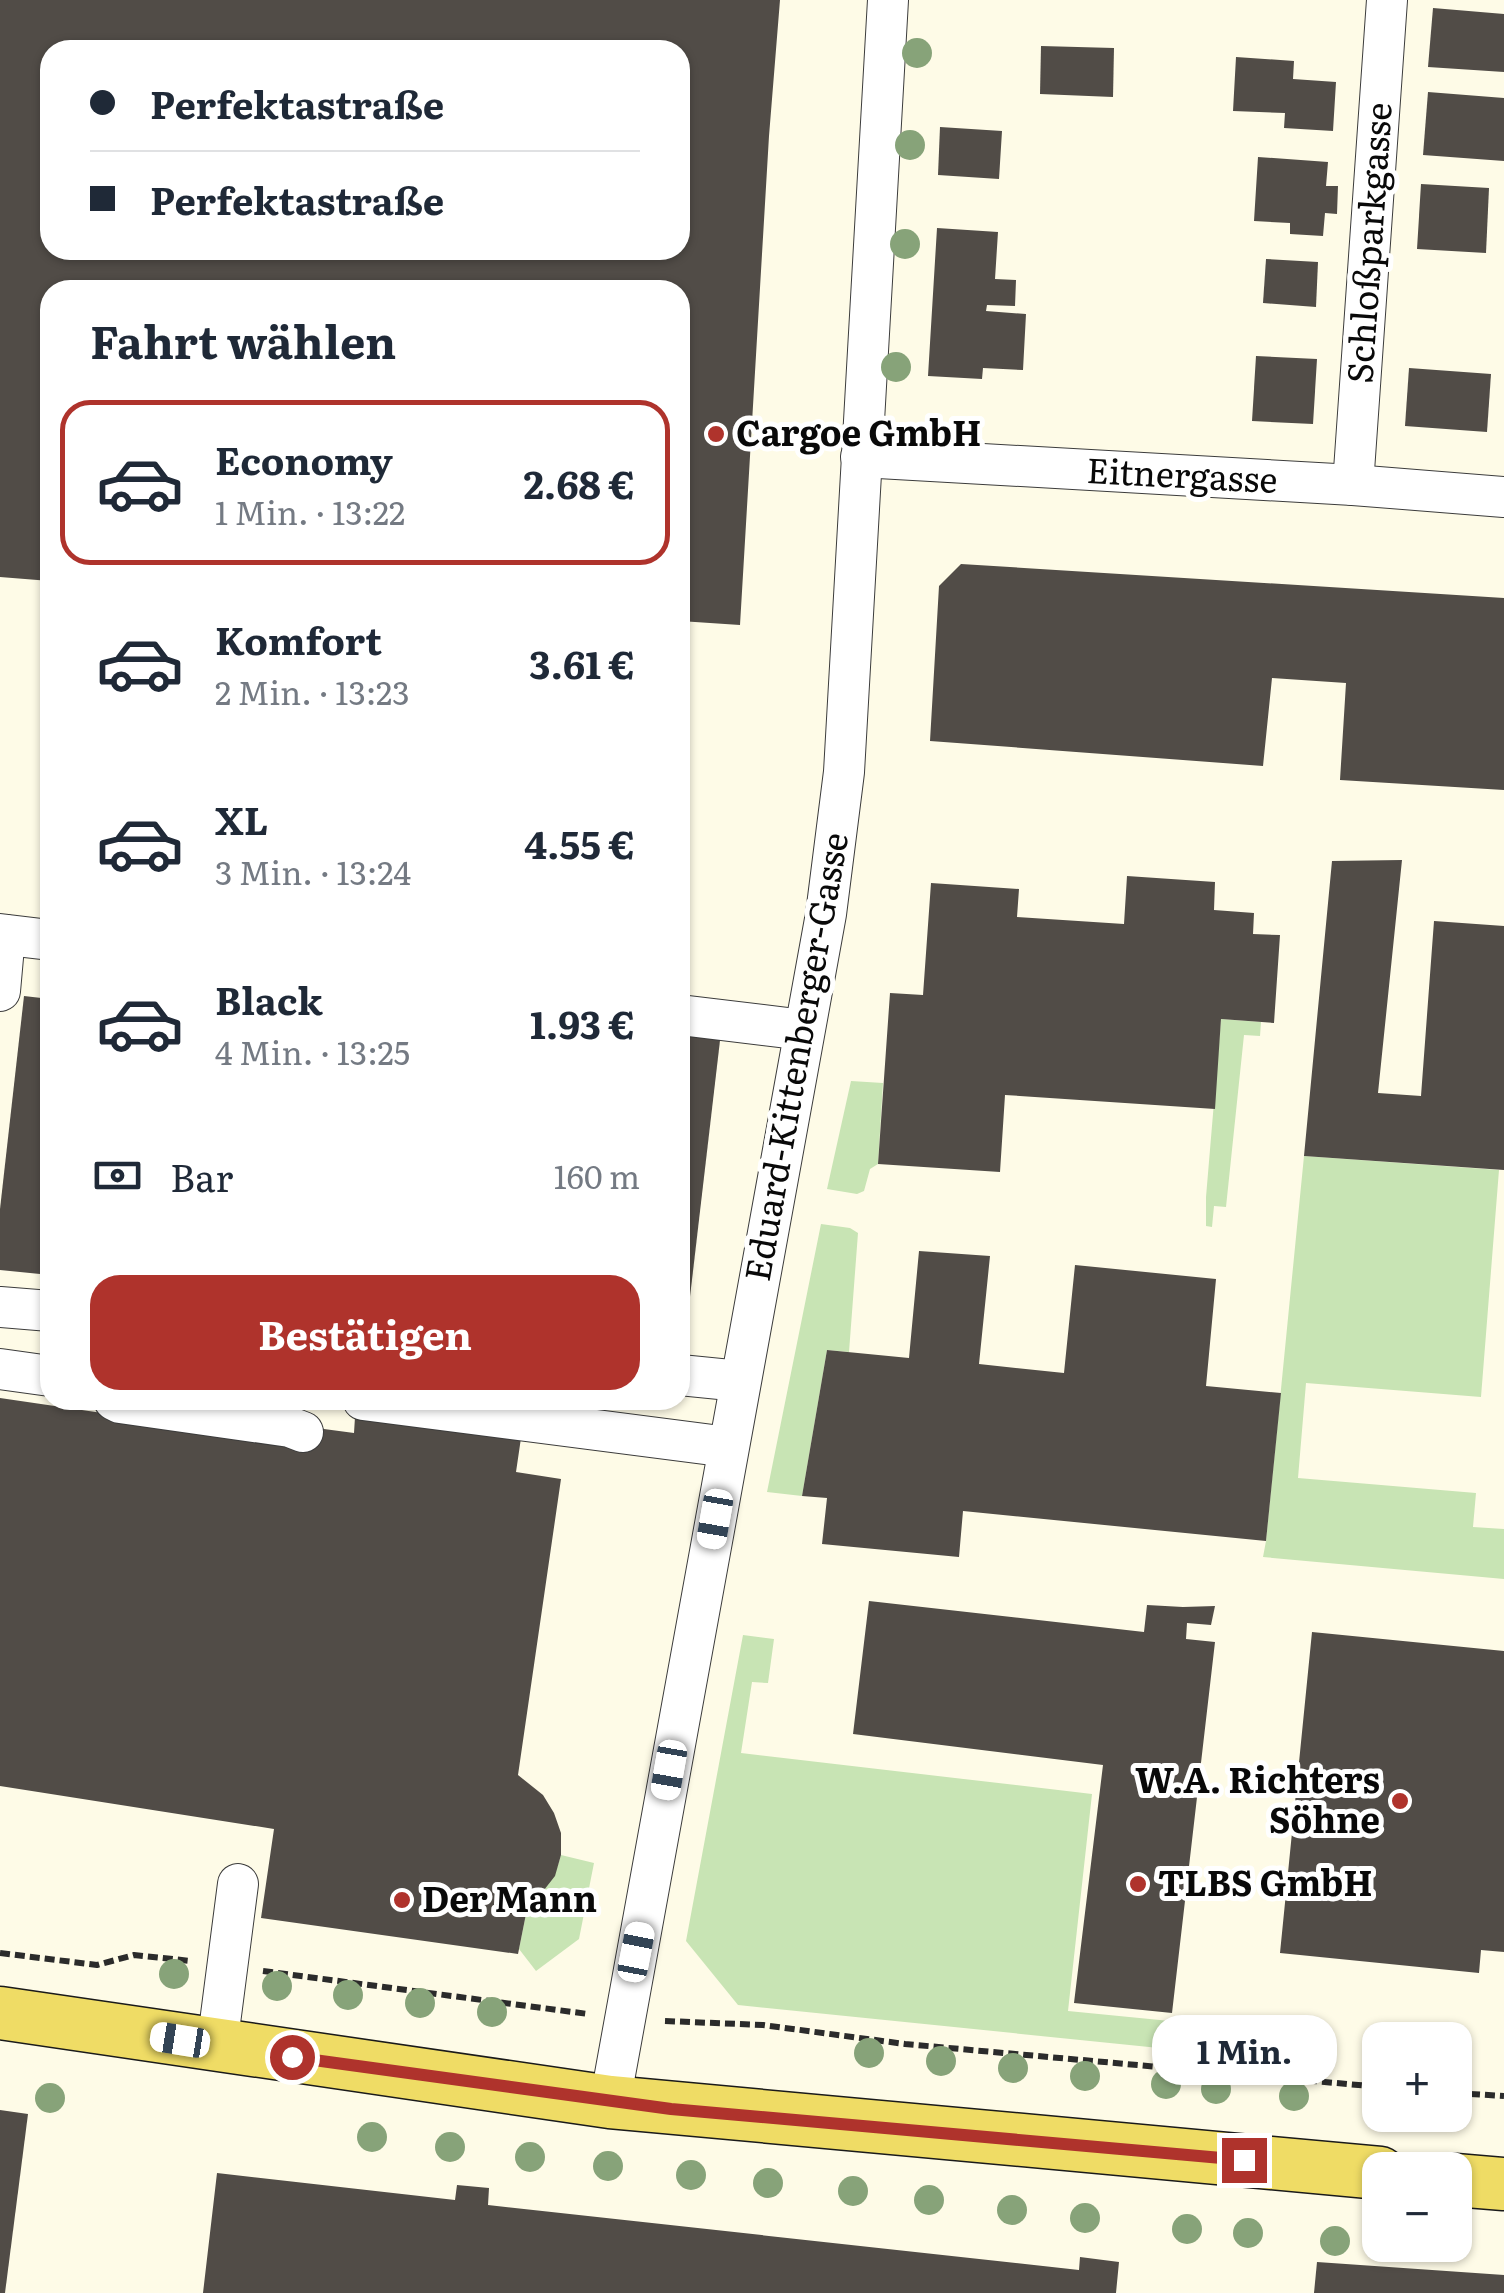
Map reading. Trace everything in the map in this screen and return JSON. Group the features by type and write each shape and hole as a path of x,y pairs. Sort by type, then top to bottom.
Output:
{"main road":[{"path":"0,2013 610,2102 1362,2171"},
{"path":"1472,2181 1504,2184"}],"street":[{"name":"Eduard-Kittenberger-Gasse","path":"610,2102 826,914 844,772 888,0"},
{"name":"Schloßparkgasse","path":"1353,485 1387,0"},
{"name":"Eitnergasse","path":"860,457 1504,496"},
{"path":"0,991 3,935 40,939"},
{"path":"690,1016 804,1030"},
{"path":"0,1307 40,1310"},
{"path":"0,1369 40,1375"},
{"path":"690,1376 740,1381"},
{"path":"168,1410 303,1432"},
{"path":"438,1410 728,1448"},
{"path":"217,2046 238,1884"}],"path":[{"path":"526,2006 624,2019 764,2025 906,2044 1362,2085"},
{"path":"1472,2093 1504,2096"}],"green space":[{"path":"1221,1019 1261,1022 1260,1036 1244,1035 1226,1207 1214,1206 1212,1227 1206,1226 1206,1197"},
{"path":"851,1081 883,1083 878,1164 870,1169 864,1191 857,1194 827,1189"},
{"path":"1304,1156 1499,1170 1481,1397 1306,1383 1298,1478 1476,1493 1473,1527 1504,1529 1504,1579 1263,1557"},
{"path":"821,1224 858,1233 849,1352 827,1350 802,1496 767,1492"},
{"path":"743,1635 774,1639 768,1683 752,1682 741,1753 1092,1794 1068,2011 1221,2026 1218,2054 738,2005 686,1941"},
{"path":"561,1855 594,1863 579,1939 536,1971 519,1949 529,1899 550,1881"}],"building":[{"name":"Cargoe GmbH","path":"0,0 780,0 740,625 690,622 690,280 40,280 40,580 0,577"},
{"path":"1433,8 1504,14 1504,72 1428,67"},
{"path":"1041,46 1114,48 1113,97 1040,94"},
{"path":"1236,57 1294,61 1293,79 1336,82 1333,131 1284,128 1285,113 1233,111"},
{"path":"1428,92 1504,98 1504,161 1423,155"},
{"path":"940,127 1002,131 999,179 938,175"},
{"path":"1258,157 1328,162 1326,186 1338,186 1337,214 1325,213 1323,236 1290,234 1290,223 1254,221"},
{"path":"1421,184 1489,188 1486,253 1417,249"},
{"path":"937,228 998,232 995,279 1016,280 1015,306 987,305 986,311 1026,314 1023,370 983,368 982,379 928,376"},
{"path":"1266,259 1318,262 1316,307 1263,303"},
{"path":"1256,356 1317,359 1313,424 1252,421"},
{"path":"1409,368 1491,374 1487,432 1405,426"},
{"path":"961,564 1504,598 1504,790 1340,780 1346,683 1272,678 1263,766 930,741 939,586"},
{"path":"1402,860 1378,1093 1421,1096 1434,921 1504,926 1504,1170 1304,1156 1332,861"},
{"path":"1127,876 1215,882 1214,910 1254,913 1253,934 1280,935 1274,1023 1221,1019 1215,1109 1005,1095 1000,1172 878,1164 890,993 923,995 931,883 1019,889 1017,917 1124,924"},
{"path":"24,996 40,998 40,1274 0,1270 0,1209"},
{"path":"690,1028 721,1032 690,1297"},
{"path":"919,1251 990,1256 979,1364 1064,1373 1075,1265 1216,1279 1206,1386 1281,1393 1266,1541 963,1511 959,1557 822,1544 827,1498 802,1496 827,1350 909,1358"},
{"name":"Der Mann","path":"0,1398 40,1404 40,1410 82,1410 293,1441 316,1422 324,1429 354,1433 355,1417 521,1438 516,1472 561,1479 518,1775 543,1795 554,1813 561,1833 561,1855 555,1876 544,1890 529,1899 518,1954 261,1918 274,1829 0,1786"},
{"name":"TLBS GmbH","path":"869,1601 1144,1632 1147,1605 1215,1606 1211,1625 1187,1623 1186,1639 1215,1642 1172,2013 1074,2003 1103,1765 853,1734"},
{"name":"W.A. Richters Söhne","path":"1312,1632 1504,1651 1504,1952 1481,1950 1479,1973 1280,1953"},
{"path":"0,2110 28,2114 5,2293 0,2293"},
{"path":"217,2173 455,2200 457,2185 489,2188 488,2205 1079,2270 1080,2257 1119,2262 1116,2293 203,2293"},
{"path":"1317,2262 1504,2275 1504,2293 1314,2293"}],"place":[{"name":"Cargoe GmbH","path":"716,434"},
{"name":"W.A. Richters Söhne","path":"1400,1801"},
{"name":"TLBS GmbH","path":"1138,1884"},
{"name":"Der Mann","path":"402,1900"}],"route":[{"path":"292,2057 671,2109 1244,2160"}]}
